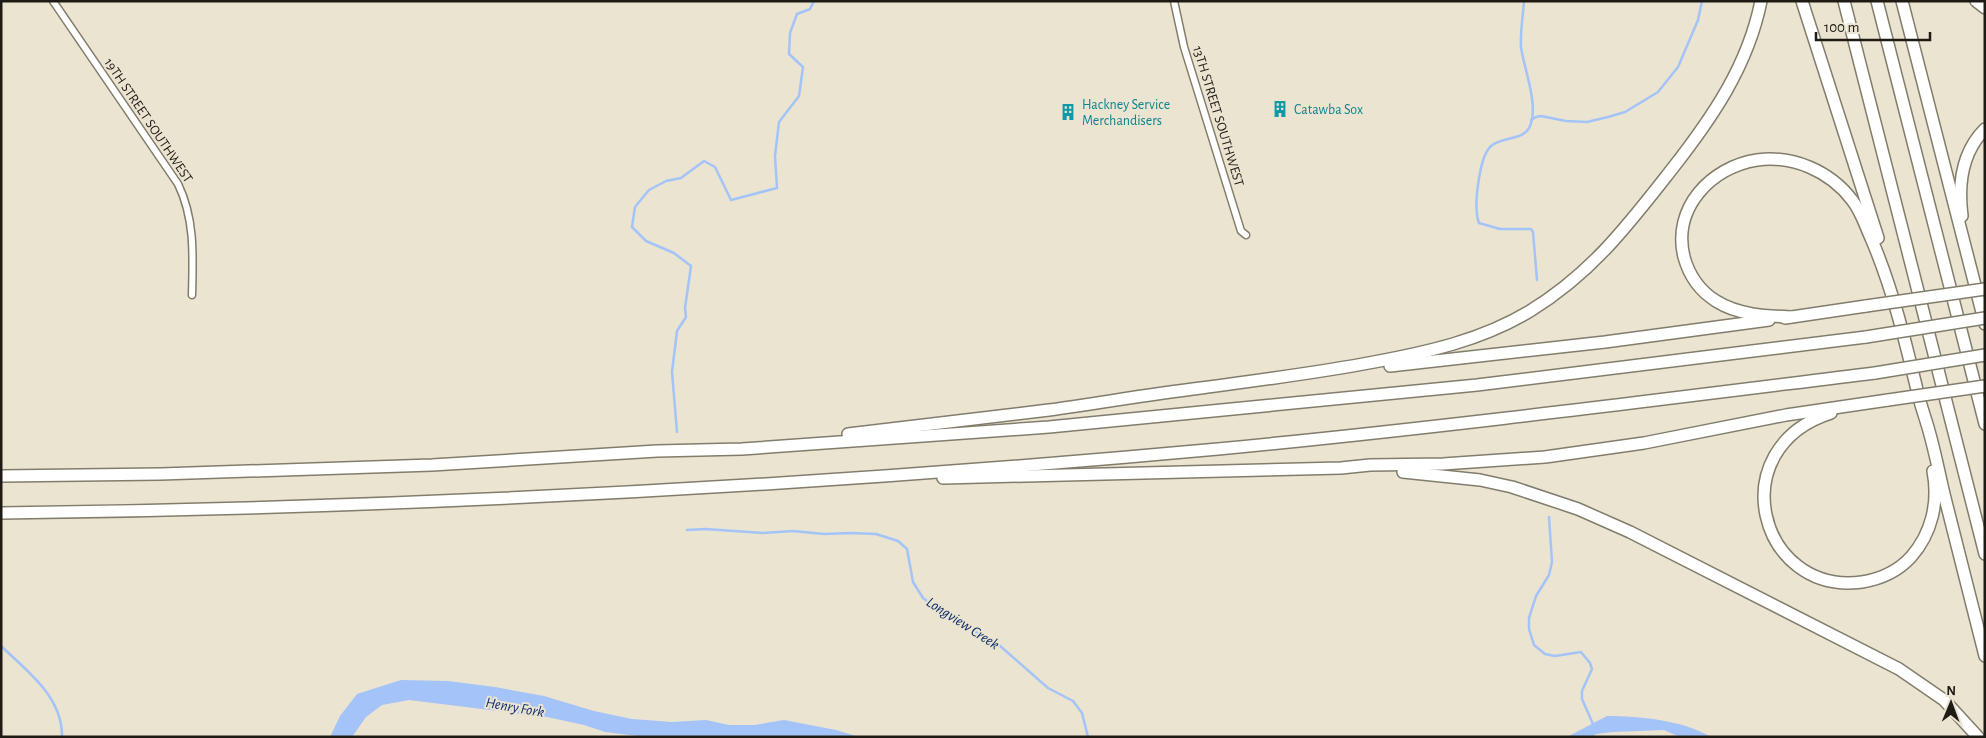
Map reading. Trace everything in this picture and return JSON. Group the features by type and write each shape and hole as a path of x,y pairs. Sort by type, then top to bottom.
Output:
{"highway":[{"path":"657,451 844,435 1329,371 1431,351 1488,332 1530,311 1588,269 1636,216 1712,114 1739,67 1754,30 1761,1"},
{"path":"1802,1 1866,199 1887,279"},
{"path":"1844,1 1985,554"},
{"path":"1877,1 1985,424"},
{"path":"1902,1 1985,324"},
{"path":"1976,1 1985,8"},
{"path":"1968,260 1961,209 1962,172 1968,154 1985,129"},
{"path":"1791,317 1758,315 1726,306 1704,292 1686,264 1682,234 1687,212 1695,197 1706,184 1719,173 1732,167 1757,160 1784,160 1807,166 1832,179 1848,194 1858,208 1896,306 1985,656"},
{"path":"1329,371 1539,350 1985,289"},
{"path":"1,476 335,469 657,451 742,449 1039,428 1477,385 1866,337 1985,318"},
{"path":"1,513 158,511 405,503 677,490 914,474 1365,434 1875,373 1985,354"},
{"path":"914,474 936,479 1341,468 1370,465 1444,464 1545,457 1644,443 1786,414 1985,386"},
{"path":"1854,404 1846,409 1816,418 1797,430 1786,440 1770,466 1764,490 1764,507 1768,524 1775,539 1785,553 1805,570 1816,576 1839,583 1870,581 1894,571 1909,559 1925,538 1933,515 1934,489 1923,413"},
{"path":"1341,468 1413,472 1480,480 1512,486 1578,509 1630,532 1893,665 1944,700 1978,737"}],"street":[{"name":"19TH STREET SOUTHWEST","path":"53,1 138,122 178,184 184,197 192,226 192,295"},
{"name":"13TH STREET SOUTHWEST","path":"1174,1 1184,47 1242,231 1246,235"}],"water":[{"name":"Henry Fork","path":"401,680 448,681 495,687 544,696 594,711 632,719 672,722 706,720 729,725 755,725 784,720 836,730 859,737 646,737 605,732 584,725 547,717 409,700 382,705 366,717 352,737 330,737 340,716 357,694"},
{"path":"1607,716 1660,720 1700,731 1711,737 1680,737 1664,730 1613,732 1596,734 1593,737 1567,737"}],"waterway":[{"name":"Longview Creek","path":"677,432 672,372 677,331 686,317 685,308 691,266 674,253 646,241 632,227 635,207 649,190 666,181 681,178 704,161 715,167 731,200 777,188 775,156 779,122 799,96 803,67 789,54 790,33 797,14 810,9 814,1"},
{"path":"1524,1 1521,47 1532,98 1532,117 1527,131 1496,143 1487,152 1478,183 1477,216 1479,223 1500,229 1531,229 1533,232 1537,280"},
{"path":"1531,120 1541,116 1566,121 1587,122 1625,112 1658,92 1678,67 1698,20 1702,1"},
{"path":"1549,517 1552,562 1549,575 1536,596 1529,618 1529,629 1534,645 1545,654 1555,656 1581,652 1590,663 1592,669 1582,691 1582,699 1593,724"},
{"name":"Longview Creek","path":"687,530 876,534 898,541 907,549 913,582 923,598 944,614 999,645 1048,688 1073,701 1082,713 1088,737"},
{"path":"1,646 32,675 50,697 57,709 62,737"}],"place":[{"name":"Catawba Sox","path":"1280,109"},
{"name":"Hackney Service Merchandisers","path":"1068,112"}]}
